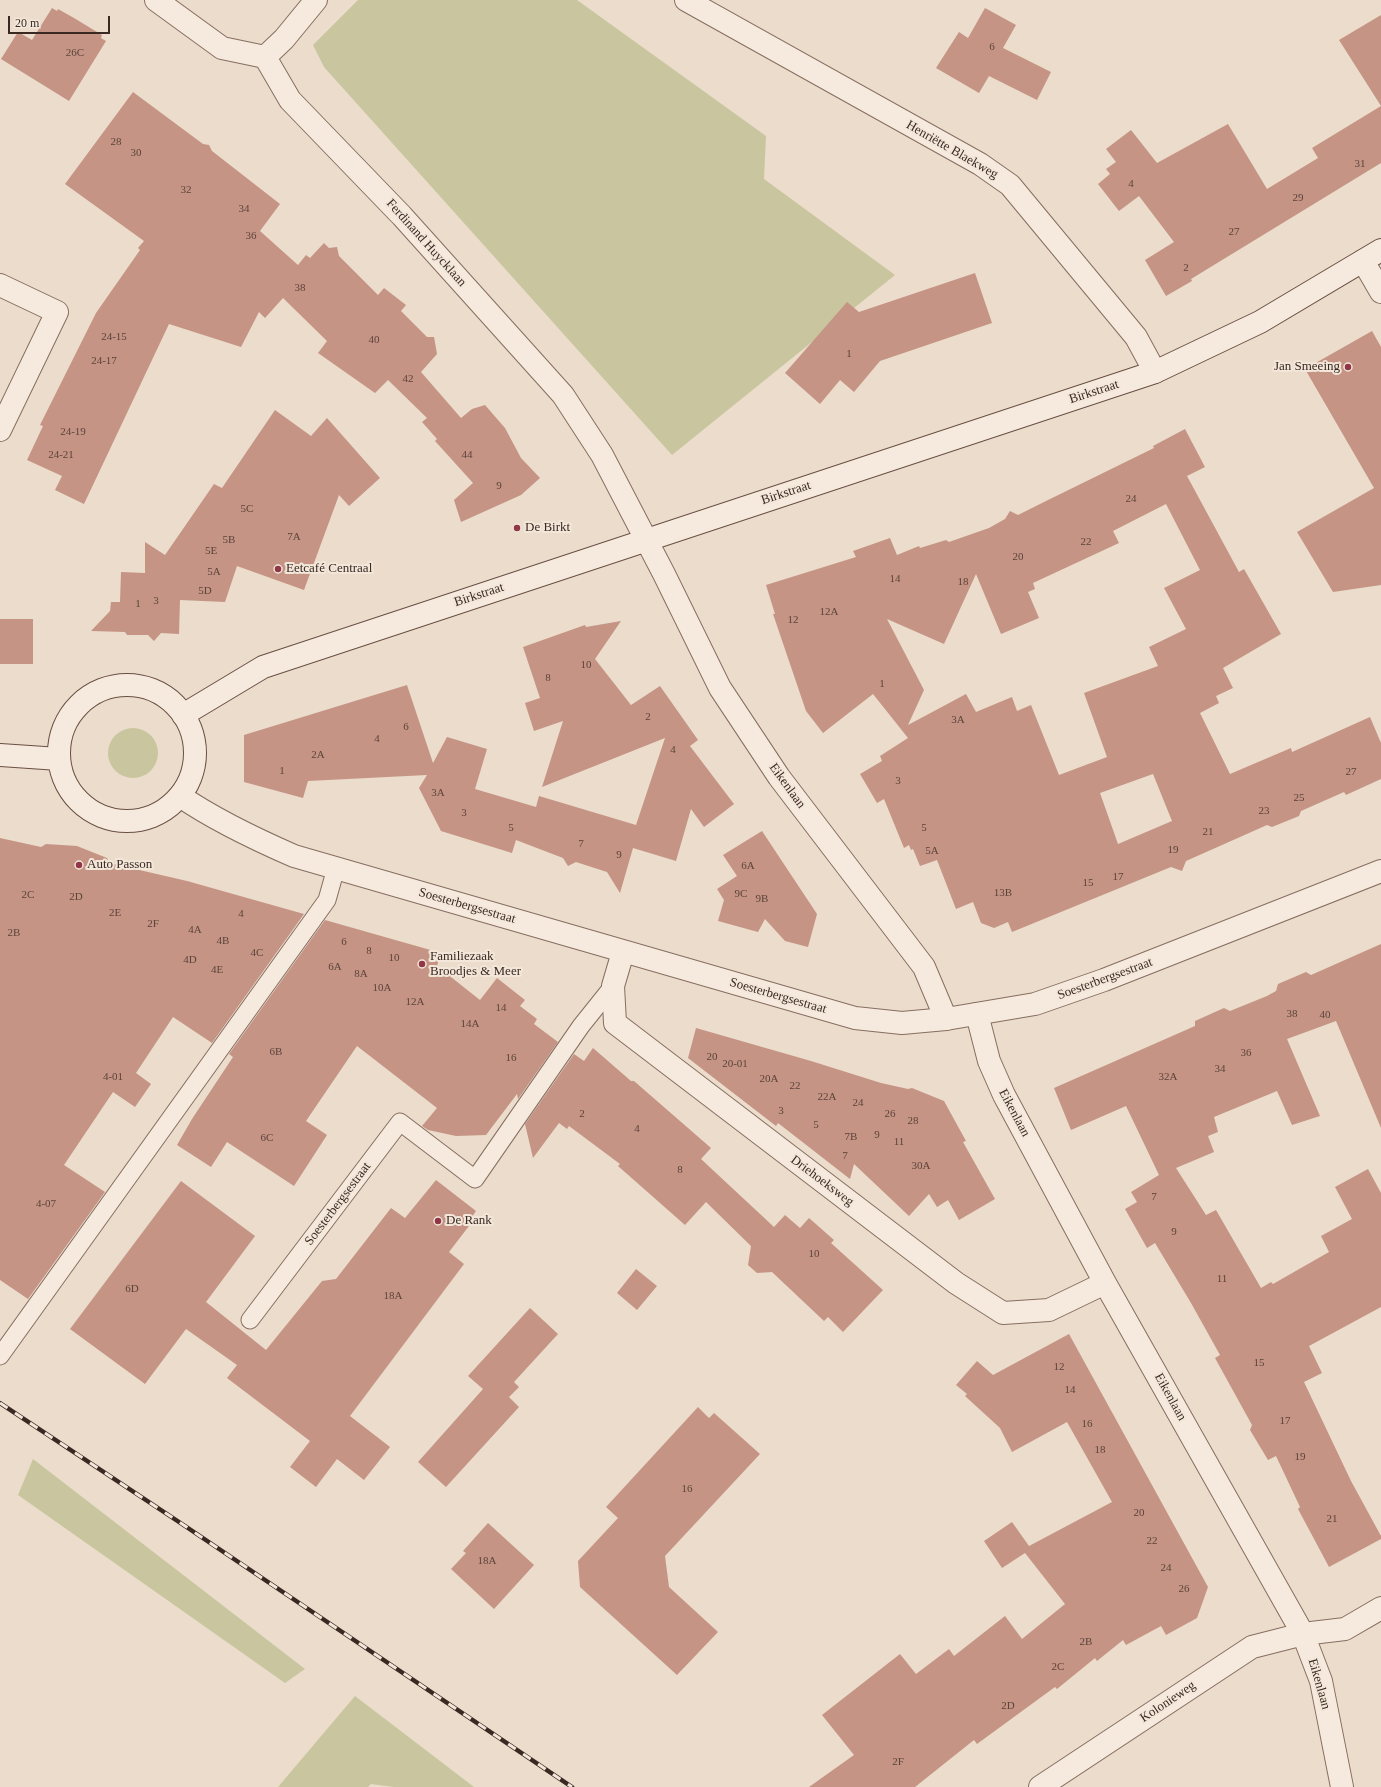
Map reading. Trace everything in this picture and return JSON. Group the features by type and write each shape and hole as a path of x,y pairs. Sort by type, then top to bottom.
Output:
{"street":[{"path":"156,0 222,48 265,57 284,39 316,0"},
{"name":"Henriëtte Blaekweg","path":"686,0 980,164 1010,184 1136,337 1155,372"},
{"name":"Ferdinand Huycklaan","path":"265,57 290,100 402,216 563,396 602,455 647,540"},
{"path":"1372,256 1381,292"},
{"name":"Birkstraat","path":"183,715 263,666 1155,372 1260,322 1372,256"},
{"path":"0,285 57,312 0,430"},
{"name":"Eikenlaan","path":"647,540 720,688 779,777 924,967 946,1020"},
{"path":"119,686 140,686 159,693 176,705 183,715 188,722 194,742 195,763 189,782 180,796 160,813 138,820 116,821 95,813 77,799 65,781 60,759 61,738 68,718 82,702 99,691 119,686"},
{"path":"0,756 60,759"},
{"name":"Soesterbergsestraat","path":"180,796 197,808 259,841 294,856 855,1018 902,1023 946,1020 1036,1004 1104,980 1381,871"},
{"name":"Driehoeksweg","path":"623,952 613,986 616,1023 956,1283 1003,1313 1049,1310 1105,1282"},
{"name":"Eikenlaan","path":"977,1014 989,1061 1004,1095 1105,1282 1303,1634 1321,1681 1342,1787"},
{"name":"Kolonieweg","path":"1040,1787 1252,1647 1303,1634 1345,1629 1381,1608"}],"lane":[{"path":"0,1356 327,900 336,868"},
{"name":"Soesterbergsestraat","path":"250,1320 400,1122 475,1179 581,1026 613,986"}],"shaded area":[{"path":"358,0 577,0 766,136 764,179 895,275 672,455 324,67 313,45"},
{"path":"128,728 138,728 151,735 158,748 158,758 151,771 138,778 128,778 119,774 112,767 108,758 108,748 112,739 119,732"},
{"path":"33,1459 305,1669 285,1683 18,1495"},
{"path":"355,1696 474,1787 394,1787 371,1784 368,1787 278,1787"}],"building":[{"path":"52,8 57,11 58,9 102,35 101,38 106,41 69,101 1,59 18,32 32,40"},
{"path":"985,8 1016,25 1003,48 1051,72 1037,100 989,76 979,93 936,68 959,32 968,38"},
{"path":"1381,15 1381,106 1339,40"},
{"path":"133,92 203,144 209,145 212,151 280,204 260,231 298,265 306,255 310,258 324,243 329,248 337,247 339,256 378,295 384,288 406,305 401,311 427,337 434,337 437,354 421,372 461,418 472,409 485,405 505,428 521,458 540,478 521,495 461,522 454,500 473,483 435,441 437,439 422,422 427,418 388,380 375,393 318,353 327,341 283,298 265,318 259,312 241,347 169,324 84,504 55,490 62,476 27,460 43,426 40,425 96,313 140,250 138,248 144,241 65,184"},
{"path":"1381,106 1381,163 1191,279 1192,281 1166,296 1145,260 1174,242 1139,196 1119,211 1098,184 1110,174 1106,169 1116,162 1106,149 1131,130 1157,163 1228,124 1267,189 1318,158 1312,148"},
{"path":"975,273 992,323 880,361 854,392 840,380 820,404 785,373 847,302 859,312"},
{"path":"1372,331 1381,347 1381,585 1333,592 1297,532 1374,488 1305,369"},
{"path":"275,410 311,436 327,418 380,478 349,506 339,495 304,590 237,566 225,602 180,600 179,634 161,633 154,641 148,635 127,635 125,632 91,631 110,611 111,602 120,602 121,572 145,573 145,542 165,555 214,484 222,488"},
{"path":"1185,429 1205,467 1187,476 1239,572 1244,569 1281,634 1223,668 1233,688 1216,696 1219,703 1200,713 1230,774 1291,748 1292,752 1370,717 1381,743 1381,779 1346,795 1344,792 1301,811 1299,816 1272,827 1267,825 1186,861 1182,871 1171,867 1012,932 1008,922 994,928 981,923 973,902 956,909 937,860 920,866 913,849 911,850 909,845 904,848 884,799 877,803 860,774 882,761 880,756 908,738 873,694 823,733 806,711 773,614 775,614 766,585 856,557 853,551 890,538 897,555 919,546 920,548 946,540 949,542 989,528 1005,519 1010,511 1018,515 1154,448 1153,446","holes":["1166,504 1200,570 1164,588 1186,629 1149,647 1158,666 1084,693 1107,757 1059,775 1031,705 1017,711 1012,697 976,712 966,694 908,725 924,690 887,619 944,644 976,574 1001,634 1039,618 1028,592 1035,589 1033,583 1119,543 1113,531","1153,774 1172,821 1118,844 1100,793"]},
{"path":"0,619 33,619 33,664 0,664"},
{"path":"621,621 595,659 631,705 660,686 698,740 690,746 734,804 704,827 691,809 676,861 633,848 620,893 607,872 576,862 568,866 563,858 516,840 512,853 441,831 419,788 427,775 308,781 303,798 244,782 244,735 407,685 433,763 447,737 487,749 475,789 536,807 539,796 636,825 665,738 542,787 563,721 534,731 525,703 540,698 523,647 585,625 586,627"},
{"path":"762,831 817,914 808,947 785,941 765,919 758,932 718,921 724,900 717,889 737,876 723,855"},
{"path":"0,838 41,847 46,844 77,846 107,858 109,863 187,881 304,914 212,1043 173,1017 136,1073 151,1084 135,1107 113,1092 64,1165 105,1192 28,1299 0,1280"},
{"path":"325,920 441,953 437,966 480,1000 497,978 525,1000 520,1006 537,1019 534,1024 558,1042 518,1099 517,1094 486,1135 456,1136 428,1130 422,1126 437,1108 357,1046 306,1121 327,1135 294,1186 227,1142 211,1167 177,1145 192,1119 233,1057 229,1054"},
{"path":"1381,944 1381,1128 1336,1021 1287,1039 1320,1116 1292,1125 1277,1091 1214,1117 1218,1132 1208,1136 1214,1152 1176,1168 1206,1215 1216,1210 1261,1288 1271,1282 1273,1284 1329,1252 1321,1236 1352,1219 1335,1187 1368,1169 1381,1193 1381,1307 1309,1346 1322,1373 1304,1382 1351,1481 1381,1536 1381,1539 1329,1567 1298,1509 1300,1507 1276,1456 1268,1460 1250,1430 1252,1425 1215,1358 1220,1355 1191,1303 1155,1243 1147,1248 1125,1209 1137,1202 1131,1192 1159,1175 1126,1106 1071,1130 1054,1088 1195,1026 1195,1021 1224,1008 1230,1011 1267,996 1276,991 1278,984 1306,972 1311,975"},
{"path":"696,1028 881,1083 908,1089 912,1088 944,1101 966,1141 963,1142 995,1199 959,1220 948,1200 937,1207 929,1194 909,1216 854,1164 850,1179 778,1123 776,1126 688,1058"},
{"path":"593,1048 631,1081 634,1081 711,1148 701,1159 774,1227 785,1215 800,1228 809,1218 834,1240 831,1243 883,1290 843,1332 828,1317 824,1321 772,1272 757,1273 748,1265 751,1246 706,1202 685,1225 618,1166 620,1164 569,1126 567,1129 559,1123 533,1158 525,1124 574,1054 584,1061"},
{"path":"436,1180 476,1211 467,1224 469,1226 449,1252 464,1264 350,1416 390,1447 364,1480 337,1459 316,1487 290,1467 310,1441 227,1378 237,1365 186,1329 145,1384 70,1329 181,1181 255,1236 206,1302 266,1350 322,1281 336,1279 391,1208 405,1218"},
{"path":"636,1269 657,1286 637,1310 617,1293"},
{"path":"530,1308 558,1334 514,1382 519,1387 509,1397 519,1407 446,1487 418,1462 483,1389 468,1376"},
{"path":"1069,1334 1208,1587 1197,1618 1166,1635 1161,1626 1126,1645 1123,1640 1097,1661 1095,1658 1057,1689 1055,1687 977,1744 974,1740 915,1787 809,1787 854,1755 822,1715 900,1654 916,1674 949,1649 954,1656 1005,1616 1022,1639 1065,1604 1025,1553 1002,1568 984,1541 1012,1522 1029,1546 1112,1502 1067,1422 1012,1452 1000,1428 965,1396 967,1394 956,1385 977,1361 993,1375"},
{"path":"698,1407 709,1418 714,1413 760,1454 665,1556 669,1587 718,1632 677,1675 580,1587 578,1561 618,1518 606,1507"},
{"path":"488,1523 534,1565 494,1609 451,1569 466,1553 463,1551"}],"railway":[{"path":"0,1403 572,1787"}],"place":[{"name":"Jan Smeeing","path":"1348,367"},
{"name":"De Birkt","path":"517,528"},
{"name":"Eetcafé Centraal","path":"278,569"},
{"name":"Auto Passon","path":"79,865"},
{"name":"Familiezaak Broodjes & Meer","path":"422,964"},
{"name":"De Rank","path":"438,1221"}]}
